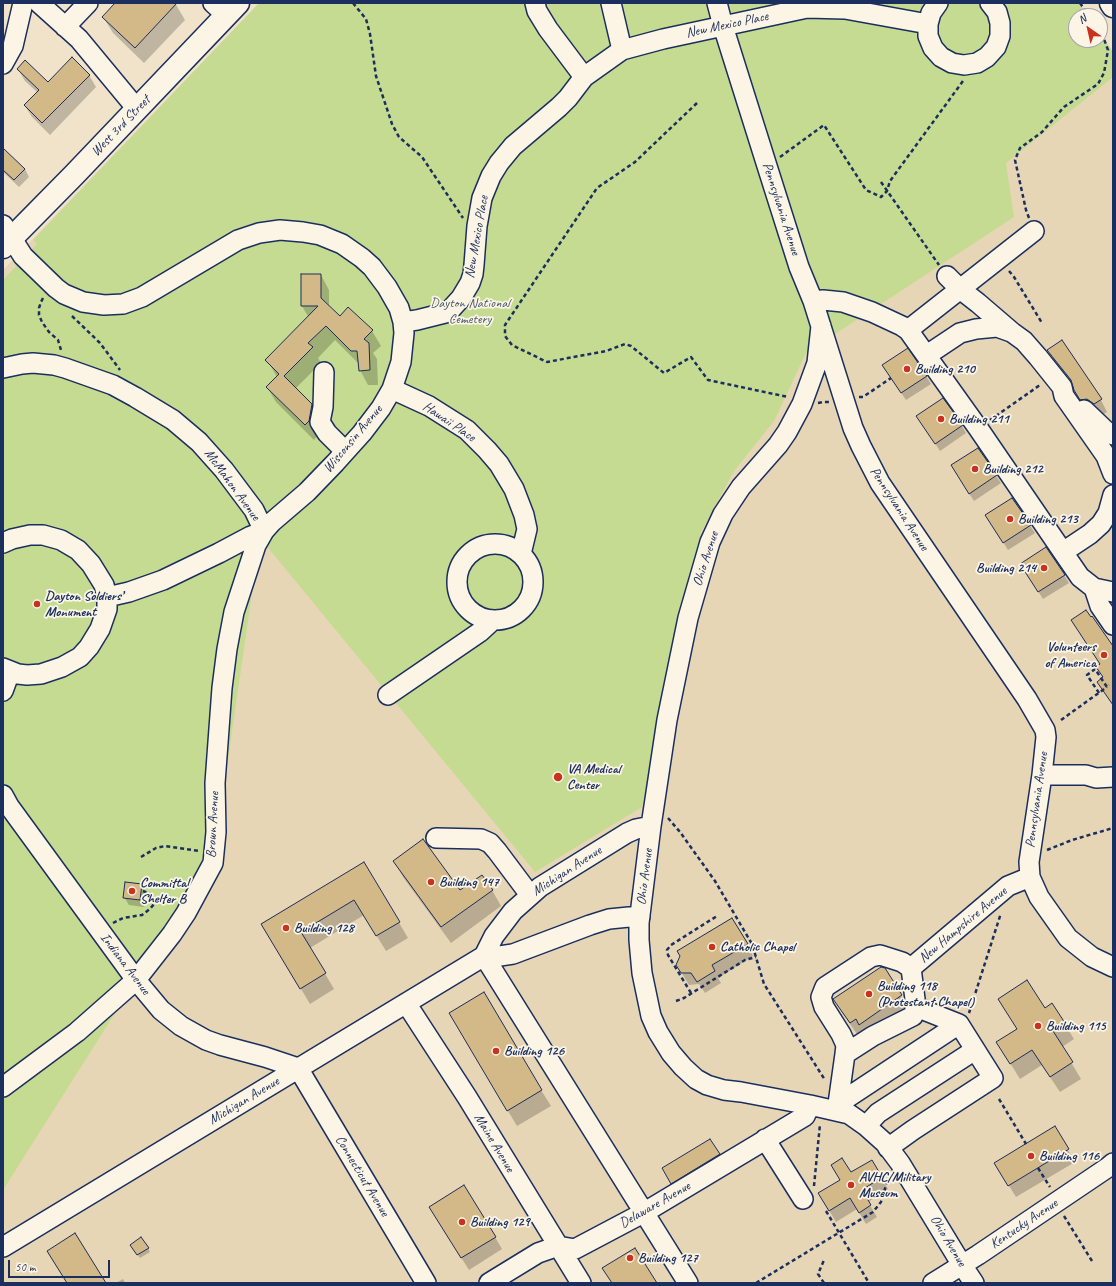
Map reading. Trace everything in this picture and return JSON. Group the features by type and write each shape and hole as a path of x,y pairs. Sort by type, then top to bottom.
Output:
{"main road":[{"name":"West 3rd Street","path":"6,237 74,175 137,108 226,7"}],"street":[{"path":"3,64 13,46 23,3"},
{"path":"39,3 79,39 137,108"},
{"path":"65,27 88,3"},
{"path":"535,3 537,11 548,29 584,77"},
{"path":"611,3 622,50"},
{"name":"Pennsylvania Avenue","path":"717,3 767,166 813,302 853,428 880,483 1027,699 1045,730 1046,738 1042,775 1029,862 1030,877 1039,896 1068,938 1092,957 1113,967"},
{"path":"938,3 931,13 928,24 928,36 933,48 941,57 952,63 964,65 976,63 987,57 996,47 1000,36 1000,23 997,12 990,3"},
{"name":"New Mexico Place","path":"403,322 438,315 451,309 462,298 473,274 479,210 484,192 499,163 513,146 559,108 584,77 622,50 663,38 807,8 845,9 928,24"},
{"name":"Wisconsin Avenue","path":"6,237 23,256 64,294 88,303 104,306 132,301 142,297 238,240 259,233 280,230 303,232 331,239 342,244 362,258 372,267 387,287 399,308 403,322 404,333 401,362 392,389 381,408 362,433 307,492 272,522 264,531 163,580 129,592 107,597"},
{"path":"908,330 1034,231"},
{"path":"947,276 960,289 978,302 1012,333 1024,341 1058,381 1071,390 1085,411 1105,430 1113,435"},
{"path":"813,302 823,300 843,302 872,312 908,330 1080,577 1094,588 1113,592"},
{"name":"Ohio Avenue","path":"820,326 817,362 804,400 795,418 778,445 731,501 720,521 710,542 688,618 661,754 658,820 640,917 640,958 645,992 651,1016 658,1032 671,1053 696,1079 707,1085 724,1090 810,1104 849,1114 866,1126 888,1148 900,1163 974,1283"},
{"path":"926,355 960,333 976,329 997,327 1012,333"},
{"name":"McMahon Avenue","path":"3,368 33,363 58,366 113,385 173,420 186,430 211,454 254,510 264,531"},
{"path":"324,372 323,407 320,422 327,433 345,451"},
{"path":"1058,381 1064,396 1106,456 1113,474"},
{"name":"Hawaii Place","path":"392,389 429,406 467,430 488,450 499,464 514,489 524,515 527,528 521,554"},
{"path":"1063,552 1090,534 1100,524 1108,513 1113,495"},
{"name":"Brown Avenue","path":"3,1087 76,1032 136,980 172,934 186,913 213,863 216,832 215,783 222,688 227,649 234,612 256,546 264,531"},
{"path":"3,543 20,537 43,535 61,540 78,550 91,564 104,585 107,597 107,610 100,629 90,647 80,657 62,668 41,674 27,675 6,670 3,691"},
{"path":"496,544 513,548 521,554 528,563 532,574 533,585 530,596 524,606 516,614 505,619 488,620 477,616 470,611 459,596 457,587 459,568 470,553 486,545 496,544"},
{"path":"1094,588 1100,606 1113,625"},
{"path":"388,695 480,632 493,620"},
{"path":"1042,775 1086,775 1096,778 1113,777"},
{"name":"Indiana Avenue","path":"3,794 9,806 100,931 136,980 161,1010 181,1026 220,1045 265,1057 298,1068"},
{"name":"Michigan Avenue","path":"3,1247 484,956 494,936 514,911 540,887 618,838 658,820"},
{"path":"436,838 481,839 490,843 497,850 530,895"},
{"name":"New Hampshire Avenue","path":"916,1007 911,968 1008,886 1030,877"},
{"name":"Michigan Avenue","path":"484,956 493,957 512,954 609,919 640,917"},
{"path":"837,1111 846,1045 824,1007 821,997 825,987 871,957 880,955 902,962 911,968"},
{"path":"484,956 688,1283"},
{"name":"Maine Avenue","path":"406,1004 467,1097 581,1283"},
{"path":"845,1054 873,1036 912,1016 916,1007 965,1021"},
{"path":"888,1148 993,1078 975,1050 965,1021"},
{"path":"837,1111 847,1098 965,1021"},
{"path":"866,1126 878,1113 975,1050"},
{"name":"Connecticut Avenue","path":"298,1068 426,1283"},
{"name":"Delaware Avenue","path":"489,1283 538,1253 558,1246 575,1249 645,1212 805,1116 810,1104"},
{"path":"766,1139 808,1196"},
{"name":"Kentucky Avenue","path":"933,1283 1113,1163"}],"path":[{"path":"353,3 366,19 370,34 376,76 392,124 399,137 422,157 464,221 477,226"},
{"path":"1034,231 1026,210 1015,160 1020,148 1042,132 1064,107 1098,84 1104,73 1107,48"},
{"path":"767,166 824,125 866,190 881,197 887,192 890,180 968,74 970,64"},
{"path":"697,103 635,162 597,188 505,325 505,336 512,345 547,362 606,351 626,344 631,346 664,373 691,357 708,380 794,398"},
{"path":"881,182 947,276"},
{"path":"998,260 1014,277 1042,323"},
{"path":"45,296 41,302 39,315 49,332 58,340 62,360 58,366"},
{"path":"70,314 100,343 121,371 122,375"},
{"path":"854,399 862,396 891,378"},
{"path":"988,422 1058,381"},
{"path":"816,403 831,403"},
{"path":"1061,720 1108,686 1095,669 1087,675 1099,692"},
{"path":"658,820 680,832 715,881 752,944 764,984 828,1085"},
{"path":"1041,852 1072,840 1113,828"},
{"path":"141,857 156,848 164,846 214,854"},
{"path":"100,931 116,921 123,918 142,915 150,909 155,900 151,894 143,891"},
{"path":"965,1021 969,1015 1004,906"},
{"path":"691,993 668,955 667,950 671,945 717,916"},
{"path":"676,1000 684,998 745,960 756,957"},
{"path":"999,1099 1026,1144"},
{"path":"808,1196 820,1125"},
{"path":"1038,1168 1052,1191"},
{"path":"756,1283 873,1212 881,1202 887,1182"},
{"path":"826,1211 869,1283"},
{"path":"1064,1216 1092,1261"},
{"path":"824,1260 818,1274 824,1283"}],"shaded area":[{"name":"VA Medical Center","path":"259,3 1079,3 1082,8 1068,8 1068,48 1108,48 1108,45 1113,52 1113,1283 3,1283 3,270"}],"green space":[{"name":"Dayton National Cemetery","path":"259,3 1079,3 1082,8 1068,8 1068,48 1108,48 1108,45 1113,52 1113,77 1006,163 1014,217 806,353 774,421 734,471 701,532 642,807 535,872 260,538 213,863 136,980 3,1190 3,280 37,244 33,240"}],"building":[{"path":"115,3 177,3 135,48 102,17"},
{"path":"72,57 90,75 42,123 24,105 39,90 17,69 25,60 48,82"},
{"path":"3,148 25,169 14,180 3,170"},
{"path":"301,274 321,274 321,298 340,316 348,307 373,330 364,339 369,343 370,370 359,371 357,351 351,351 326,326 308,343 313,347 284,376 312,404 309,421 305,425 266,387 279,374 265,360 318,306 301,306"},
{"path":"1062,340 1102,399 1094,404 1087,399 1080,400 1074,390 1071,380 1047,350"},
{"name":"Building 210","path":"908,348 927,376 901,393 882,365"},
{"name":"Building 211","path":"943,398 963,425 935,444 916,416"},
{"name":"Building 212","path":"978,448 997,475 969,494 951,465"},
{"name":"Building 213","path":"1012,498 1031,525 1003,543 985,515"},
{"name":"Building 214","path":"1046,547 1065,575 1038,592 1020,564"},
{"name":"Volunteers of America","path":"1086,610 1091,617 1092,616 1113,646 1113,705 1097,682 1103,677 1096,667 1100,664 1071,620"},
{"name":"Building 147","path":"423,839 460,890 482,875 493,890 441,927 393,861"},
{"name":"Building 128","path":"364,862 400,922 376,936 354,900 301,932 326,973 300,989 261,924"},
{"name":"Committal Shelter B","path":"125,882 142,884 140,900 123,898"},
{"name":"Catholic Chapel","path":"732,918 748,944 712,965 715,971 697,982 691,973 681,973 676,965 680,956 677,951"},
{"name":"Building 118 (Protestant Chapel)","path":"881,967 885,968 902,995 859,1025 856,1019 850,1023 833,999"},
{"name":"Building 115","path":"1027,980 1045,1008 1052,1003 1065,1023 1053,1031 1073,1062 1050,1077 1032,1050 1010,1064 996,1042 1017,1029 998,999"},
{"name":"Building 126","path":"484,992 542,1090 507,1111 449,1013"},
{"name":"Building 116","path":"1055,1126 1069,1149 1008,1186 994,1163"},
{"path":"710,1139 720,1154 671,1184 662,1168"},
{"name":"AVHC/Military Museum","path":"842,1158 851,1172 872,1160 882,1177 862,1190 871,1205 859,1213 850,1198 829,1211 818,1193 840,1180 831,1165"},
{"name":"Building 129","path":"464,1185 496,1237 461,1258 429,1207"},
{"path":"75,1233 106,1283 67,1283 47,1251"},
{"path":"141,1237 149,1248 137,1255 130,1245"},
{"name":"Building 127","path":"635,1248 657,1283 612,1283 602,1268"}],"place":[{"name":"Building 210","path":"907,369"},
{"name":"Building 211","path":"941,419"},
{"name":"Building 212","path":"975,469"},
{"name":"Building 213","path":"1010,519"},
{"name":"Building 214","path":"1044,568"},
{"name":"Dayton Soldiers’ Monument","path":"37,604"},
{"name":"Volunteers of America","path":"1104,655"},
{"name":"VA Medical Center","path":"558,777"},
{"name":"Building 147","path":"431,882"},
{"name":"Committal Shelter B","path":"132,891"},
{"name":"Building 128","path":"286,928"},
{"name":"Catholic Chapel","path":"712,947"},
{"name":"Building 118 (Protestant Chapel)","path":"869,994"},
{"name":"Building 115","path":"1038,1026"},
{"name":"Building 126","path":"496,1051"},
{"name":"Building 116","path":"1031,1156"},
{"name":"AVHC/Military Museum","path":"851,1185"},
{"name":"Building 129","path":"462,1222"},
{"name":"Building 127","path":"630,1258"}]}
